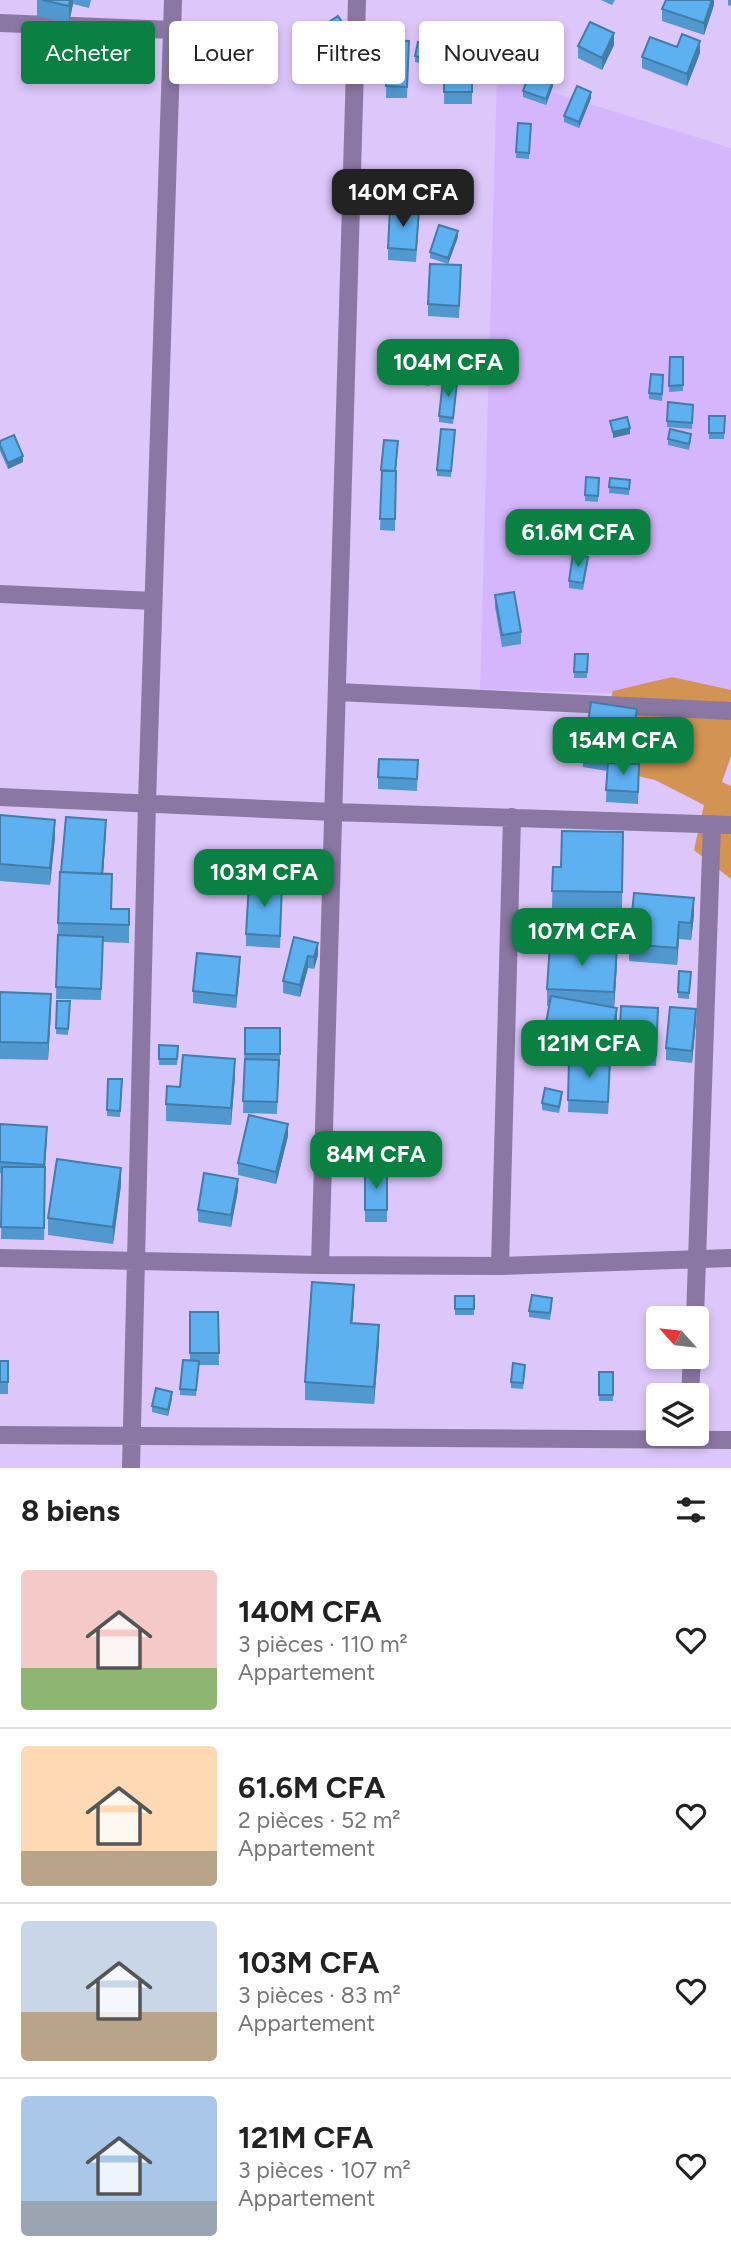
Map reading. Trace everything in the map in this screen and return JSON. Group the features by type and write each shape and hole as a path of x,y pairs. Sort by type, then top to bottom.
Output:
{"street":[{"path":"172,21 173,0"},
{"path":"320,1265 357,0"},
{"path":"0,23 169,30"},
{"path":"131,1468 153,601 170,84"},
{"path":"0,594 153,601"},
{"path":"337,692 731,711"},
{"path":"0,797 731,825"},
{"path":"500,1266 512,817"},
{"path":"696,1306 712,824"},
{"path":"0,1258 500,1266 731,1258"},
{"path":"0,1435 646,1437"},
{"path":"709,1438 731,1440"}],"shaded area":[{"path":"497,84 526,84 731,148 731,697 480,689"},
{"path":"672,677 731,690 731,756 722,782 731,786 731,879 694,850 704,805 655,780 633,775 602,727 613,691"}],"building":[{"path":"42,0 70,0 69,6"},
{"path":"666,0 712,0 704,23 662,9"},
{"path":"590,22 614,33 602,58 578,46"},
{"path":"682,34 700,41 687,74 642,57 650,37 677,47"},
{"path":"405,41 409,41 407,87 386,86 405,84"},
{"path":"418,42 419,42 419,57 415,56"},
{"path":"444,84 472,84 472,92 444,92"},
{"path":"526,84 552,84 546,99 523,91"},
{"path":"577,86 591,92 579,122 564,116"},
{"path":"518,123 531,124 529,153 516,152"},
{"path":"390,208 419,210 416,250 388,248"},
{"path":"439,225 458,231 448,258 430,252"},
{"path":"430,264 461,265 459,306 428,304"},
{"path":"670,357 683,357 683,385 669,386"},
{"path":"411,365 432,369 429,380 409,376"},
{"path":"651,374 663,375 662,394 649,393"},
{"path":"443,381 457,382 453,418 439,416"},
{"path":"668,402 693,405 692,423 667,421"},
{"path":"709,416 725,416 724,433 709,433"},
{"path":"627,417 630,428 613,432 610,421"},
{"path":"441,429 455,430 451,471 437,470"},
{"path":"670,429 691,434 689,444 668,439"},
{"path":"14,435 23,456 8,463 0,441"},
{"path":"384,440 398,441 395,471 381,470"},
{"path":"382,471 396,471 395,519 380,519"},
{"path":"586,477 599,478 598,496 585,495"},
{"path":"610,478 630,480 629,489 609,487"},
{"path":"573,554 588,557 583,583 569,581"},
{"path":"514,592 521,632 502,635 495,595"},
{"path":"575,654 588,654 587,672 574,672"},
{"path":"591,702 637,709 632,744 617,742 614,761 583,756"},
{"path":"379,759 418,760 417,779 378,777"},
{"path":"608,763 639,764 638,792 606,790"},
{"path":"0,815 55,820 50,868 0,864"},
{"path":"66,817 106,820 102,874 61,872"},
{"path":"562,831 623,832 622,892 552,891 553,867 561,867"},
{"path":"60,872 112,874 111,909 129,909 129,925 58,923"},
{"path":"249,883 282,884 280,936 246,934"},
{"path":"634,893 694,898 691,923 679,922 677,948 629,944"},
{"path":"58,935 103,937 101,989 56,987"},
{"path":"294,937 318,943 314,957 308,956 300,985 283,981"},
{"path":"550,943 617,947 614,992 547,989"},
{"path":"197,953 240,957 236,996 193,991"},
{"path":"679,971 691,972 689,993 678,992"},
{"path":"0,992 51,994 48,1043 0,1042"},
{"path":"551,996 617,1008 609,1051 543,1039"},
{"path":"57,1001 70,1001 68,1029 56,1028"},
{"path":"621,1006 658,1008 656,1055 619,1053"},
{"path":"670,1007 696,1009 692,1051 666,1048"},
{"path":"245,1028 280,1028 280,1054 245,1054"},
{"path":"159,1045 178,1046 177,1059 159,1059"},
{"path":"183,1055 235,1059 231,1108 166,1104 167,1086 180,1087"},
{"path":"245,1059 279,1060 277,1102 243,1101"},
{"path":"569,1059 610,1060 608,1102 568,1100"},
{"path":"108,1079 122,1079 120,1111 107,1110"},
{"path":"545,1088 562,1092 559,1107 542,1103"},
{"path":"249,1115 288,1124 276,1172 238,1163"},
{"path":"0,1124 47,1127 44,1165 0,1162"},
{"path":"367,1136 387,1136 387,1163 367,1163"},
{"path":"57,1159 121,1168 113,1227 48,1218"},
{"path":"2,1167 45,1167 44,1228 1,1227"},
{"path":"365,1171 387,1172 387,1210 365,1210"},
{"path":"204,1173 238,1179 231,1215 198,1210"},
{"path":"312,1282 354,1285 351,1323 379,1325 374,1387 305,1382"},
{"path":"532,1295 552,1298 550,1313 529,1311"},
{"path":"455,1296 474,1296 474,1309 455,1309"},
{"path":"190,1312 218,1312 219,1353 190,1353"},
{"path":"183,1360 199,1361 196,1390 180,1389"},
{"path":"0,1361 8,1361 8,1382 0,1382"},
{"path":"513,1363 525,1365 523,1383 511,1382"},
{"path":"599,1372 613,1372 613,1395 599,1395"},
{"path":"156,1388 172,1392 168,1410 152,1406"}]}
